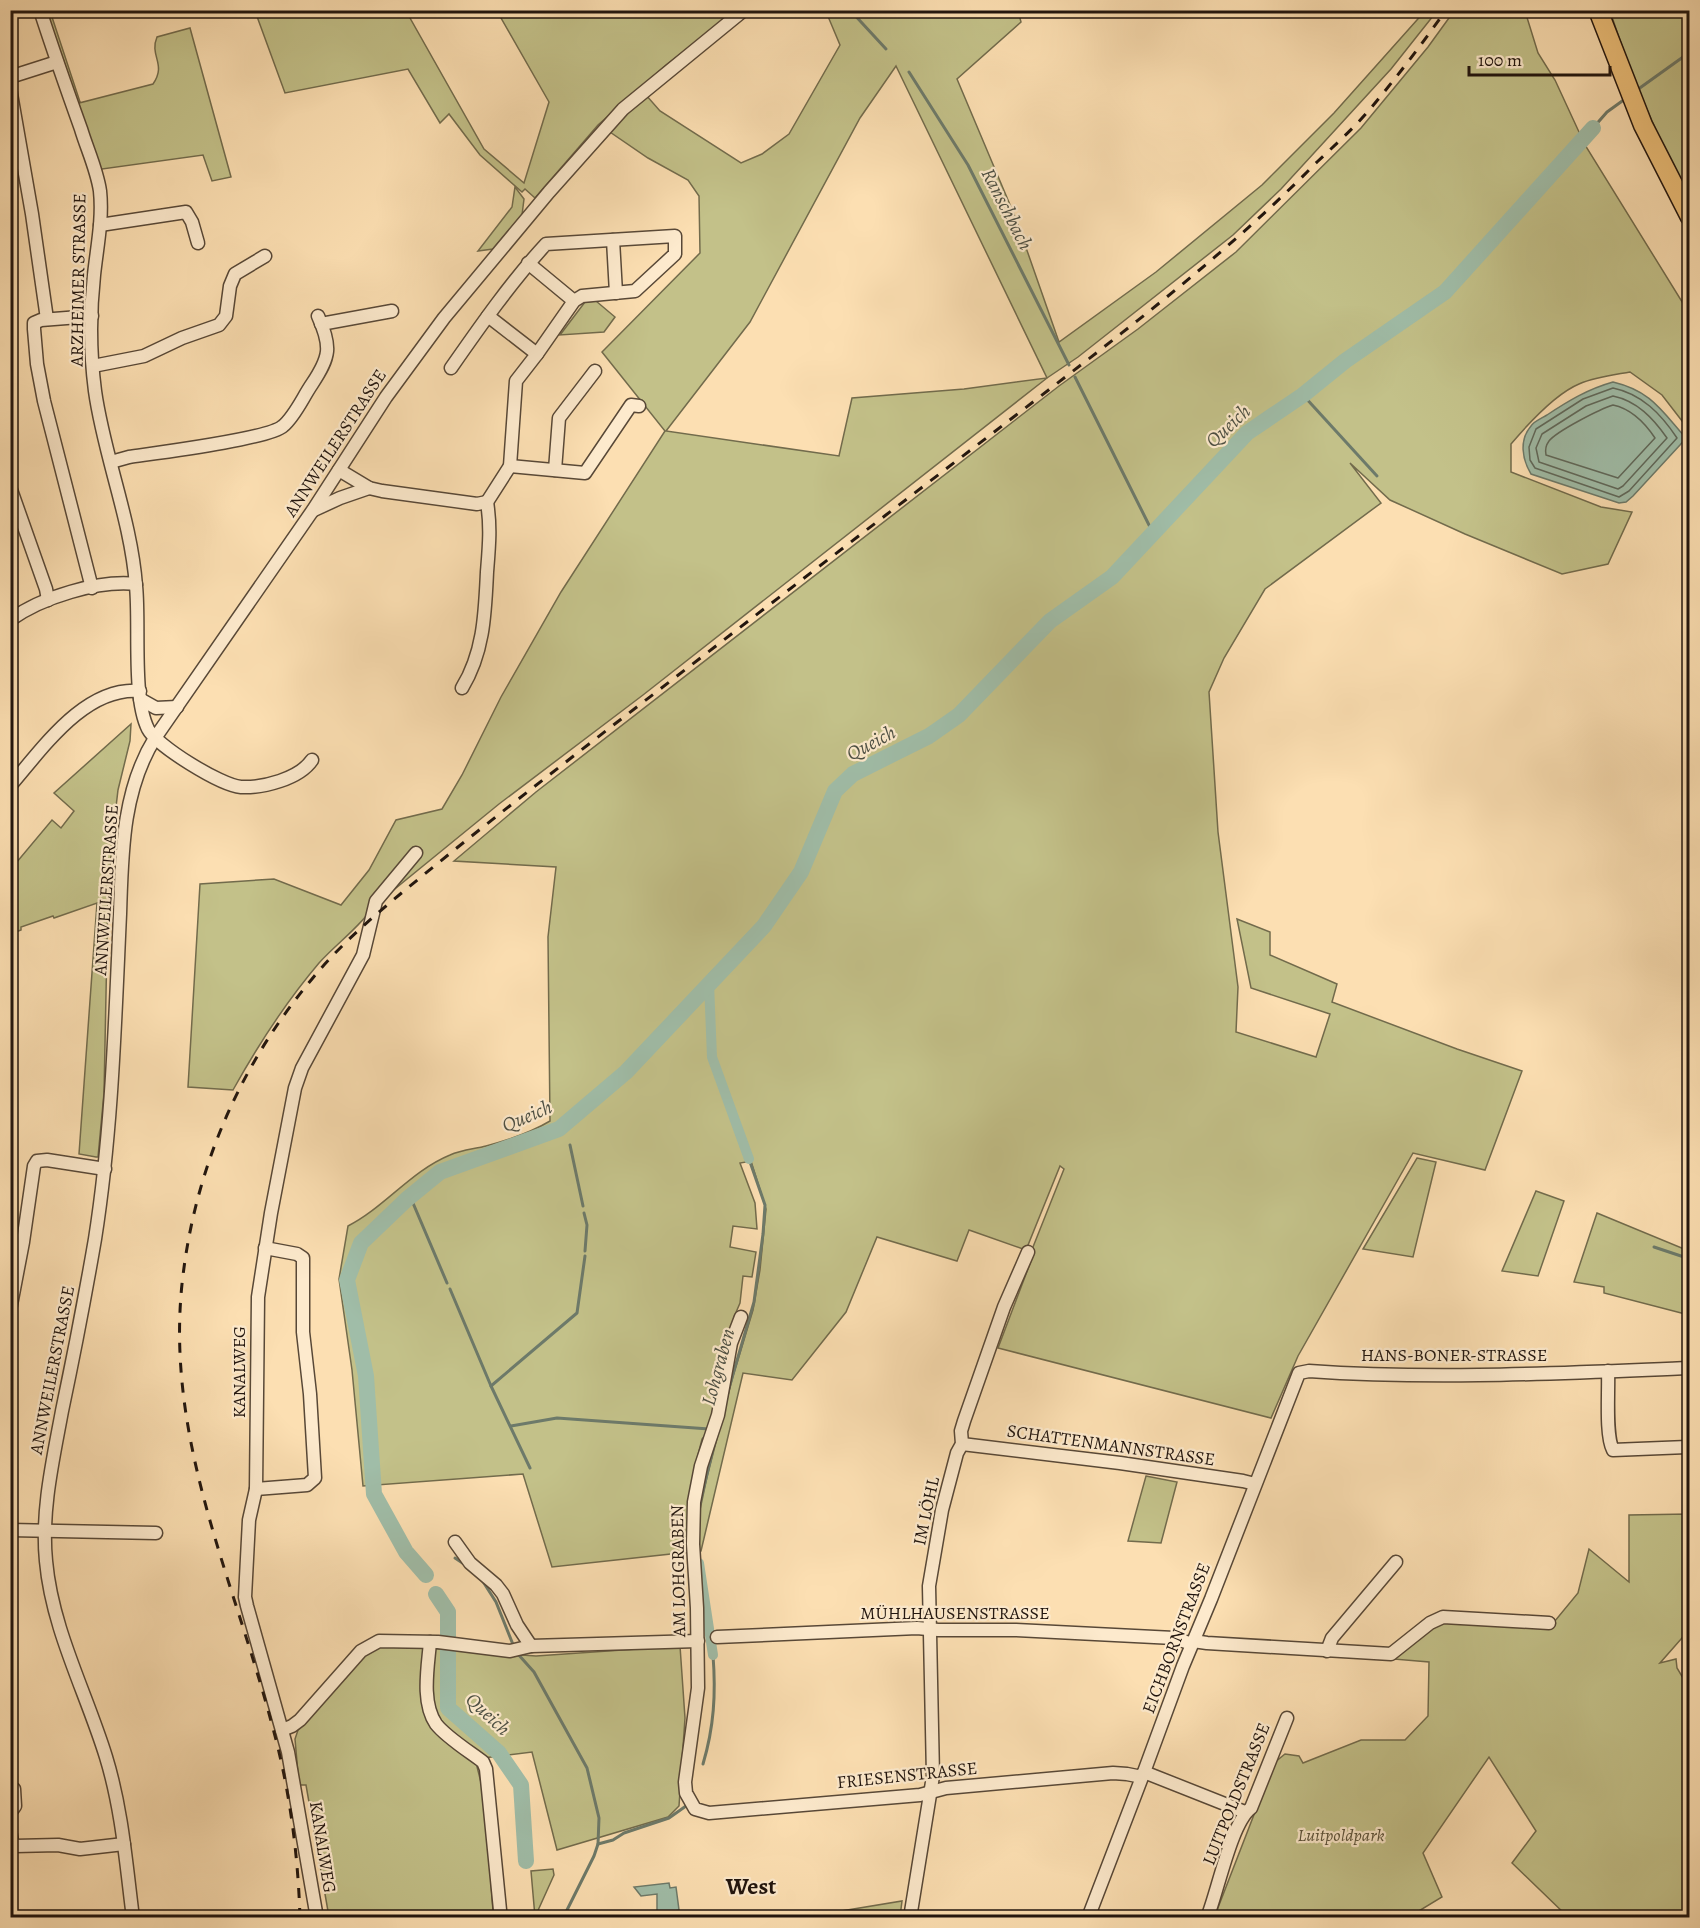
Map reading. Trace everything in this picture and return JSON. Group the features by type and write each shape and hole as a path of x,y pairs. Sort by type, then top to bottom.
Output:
{"highway":[{"path":"1598,10 1643,125 1689,217"}],"street":[{"name":"ARZHEIMER STRASSE","path":"40,10 97,180 100,225 94,271 93,366 102,428 126,526 136,584 140,695 144,721 155,738"},
{"name":"ANNWEILERSTRASSE","path":"129,1917 124,1844 118,1802 108,1765 55,1611 47,1570 44,1529 52,1463 89,1274 105,1169 113,1078 125,832 134,783 146,753 155,738 313,510 405,369 444,318 549,192 623,109 744,10"},
{"path":"10,77 57,62"},
{"path":"10,88 35,231 47,319"},
{"path":"100,225 186,212 192,222 198,243"},
{"path":"451,368 528,263 546,244 675,236 675,254 635,291 582,297 574,301 516,381 510,466 487,502 491,527 484,624 478,655 462,688"},
{"path":"613,240 616,293"},
{"path":"93,366 144,356 182,338 219,325 226,316 230,286 235,274 265,256"},
{"path":"528,263 574,301"},
{"path":"111,462 262,435 283,427 325,365 327,345 319,320 392,311"},
{"path":"92,316 47,319 34,323 37,364 52,434 92,588"},
{"path":"488,316 537,354"},
{"path":"555,470 559,418 595,371"},
{"path":"510,466 585,473 631,405 639,406"},
{"path":"339,470 369,488 477,504 487,502"},
{"path":"10,487 15,517 46,589 48,600"},
{"path":"313,510 369,488"},
{"path":"10,620 48,600 113,583 136,584"},
{"path":"10,786 68,721 91,704 115,692 140,695 154,707 177,707"},
{"path":"155,738 203,772 235,786 252,786 287,779 305,769 312,760"},
{"name":"KANALWEG","path":"316,1917 296,1791 282,1730 245,1597 249,1520 256,1489 258,1297 265,1248 298,1078 363,955 376,901 416,854"},
{"path":"10,1310 34,1166 37,1161 47,1160 105,1169"},
{"path":"256,1489 307,1485 315,1478 310,1394 303,1332 303,1258 297,1254 265,1248"},
{"name":"IM LÖHL","path":"910,1917 931,1791 928,1586 942,1510 957,1453 962,1444 961,1431 1004,1306 1028,1252"},
{"name":"AM LOHGRABEN","path":"686,1793 685,1782 697,1705 698,1641 693,1519 698,1477 718,1415 731,1343 741,1317"},
{"name":"HANS-BONER-STRASSE","path":"1300,1373 1309,1371 1455,1375 1689,1368"},
{"path":"1608,1371 1610,1444 1613,1450 1687,1447"},
{"name":"EICHBORNSTRASSE","path":"1088,1917 1193,1642 1300,1373"},
{"name":"SCHATTENMANNSTRASSE","path":"962,1444 1120,1462 1255,1484"},
{"path":"10,1530 156,1533"},
{"path":"455,1542 470,1563 496,1584 503,1594 525,1648"},
{"path":"1327,1651 1332,1638 1396,1562"},
{"name":"MÜHLHAUSENSTRASSE","path":"717,1637 916,1628 1016,1630 1174,1638 1193,1642 1391,1654 1430,1623 1443,1617 1549,1623"},
{"path":"282,1730 300,1720 366,1646 385,1640 434,1642 503,1650 698,1641"},
{"path":"434,1642 429,1708 439,1727 483,1762 488,1782 499,1917"},
{"name":"LUITPOLDSTRASSE","path":"1207,1917 1234,1837 1245,1812 1251,1808 1287,1718"},
{"name":"FRIESENSTRASSE","path":"686,1793 695,1809 709,1813 840,1800 920,1795 931,1791 1113,1773 1143,1775 1245,1812"},
{"path":"10,1789 14,1789 15,1806 10,1813"},
{"path":"10,1830 15,1846 58,1845 80,1849 124,1844"}],"green space":[{"path":"40,11 50,11 79,103 153,84 158,71 155,50 157,37 190,28 231,177 212,181 203,155 95,170"},
{"path":"255,11 406,11 484,149 524,183 549,102 497,11 736,11 666,65 598,125 535,198 525,189 522,192 480,155 449,114 440,123 408,69 285,93"},
{"path":"820,11 1018,11 1021,22 957,79 1016,219 1059,342 1156,272 1262,185 1334,113 1425,11 1437,11 1391,69 1281,189 1233,235 643,695 499,804 374,906 319,963 295,993 262,1040 233,1090 188,1087 200,884 274,879 341,905 369,870 396,820 442,809 462,775 501,697 561,592 665,431 602,352 700,253 699,196 688,180 648,158 607,130 646,95 660,111 741,163 762,154 789,134 840,45 827,14","holes":["896,66 1047,378 964,389 852,398 839,456 666,431 750,322 860,118"]},
{"path":"1454,11 1525,11 1538,53 1555,80 1585,145 1689,313 1689,430 1662,395 1630,372 1604,376 1570,389 1542,410 1518,436 1511,444 1511,472 1601,507 1632,512 1608,564 1562,574 1390,500 1350,463 1381,503 1265,589 1224,658 1209,692 1218,832 1238,987 1236,1032 1316,1057 1330,1014 1251,988 1237,919 1270,932 1270,955 1337,984 1332,1002 1522,1071 1485,1170 1413,1153 1298,1356 1271,1418 998,1348 1034,1253 1031,1252 1064,1169 1060,1166 1026,1250 969,1230 957,1261 877,1237 846,1312 792,1380 743,1373 701,1551 697,1551 698,1519 707,1477 753,1310 760,1270 766,1209 751,1161 740,1163 755,1203 757,1229 733,1226 730,1247 756,1252 752,1277 743,1276 740,1303 734,1317 712,1427 702,1439 695,1467 689,1552 552,1567 523,1474 363,1486 352,1370 339,1279 348,1226 436,1162 459,1152 519,1136 550,1121 548,937 556,867 454,861 536,792 1059,386 1138,329 1236,252 1361,128 1428,47"},
{"path":"1610,11 1689,11 1689,60 1684,64 1690,73 1689,197 1645,106"},
{"path":"515,187 524,199 522,215 493,249 478,251 512,207"},
{"path":"596,301 615,317 604,332 560,335 585,302"},
{"path":"131,724 130,741 118,790 112,841 108,896 104,1093 98,1157 96,1157 79,1154 97,903 21,927 21,930 11,934 11,869 52,820 61,828 74,811 54,793"},
{"path":"1417,1158 1436,1162 1413,1257 1363,1249"},
{"path":"1536,1191 1564,1201 1538,1276 1502,1271"},
{"path":"1597,1213 1689,1251 1689,1315 1604,1293 1604,1287 1574,1282"},
{"path":"1146,1476 1177,1482 1161,1543 1128,1541"},
{"name":"Luitpoldpark","path":"1689,1514 1689,1630 1660,1663 1676,1659 1677,1668 1689,1688 1689,1917 1568,1917 1512,1863 1536,1831 1489,1757 1423,1853 1442,1897 1409,1917 1214,1918 1274,1763 1285,1754 1299,1756 1303,1763 1361,1740 1405,1740 1428,1716 1429,1662 1393,1659 1436,1621 1550,1627 1578,1593 1589,1549 1629,1582 1629,1515"},
{"path":"384,1645 536,1656 680,1646 685,1718 679,1806 668,1817 557,1850 532,1752 475,1759 485,1798 493,1911 458,1918 329,1917 306,1785 299,1785 295,1739 298,1730 346,1669 367,1648"},
{"path":"553,1869 554,1875 535,1917 531,1871"},
{"path":"902,1901 900,1917 805,1917"}],"water":[{"path":"1613,382 1646,396 1662,410 1686,438 1626,502 1619,503 1531,474 1526,462 1523,443 1532,424 1578,396"},
{"path":"669,1883 670,1888 676,1887 679,1910 675,1911 675,1917 657,1917 657,1894 641,1896 634,1887"}],"waterway":[{"name":"Ranschbach","path":"850,10 886,49"},
{"name":"Queich","path":"1637,90 1690,52"},
{"name":"Ranschbach","path":"909,72 968,165 1069,365"},
{"name":"Queich","path":"1593,128 1607,112 1625,99"},
{"name":"Queich","path":"426,1575 406,1552 374,1494 366,1376 347,1280 361,1243 407,1199 440,1172 559,1129 626,1072 764,926 801,872 835,791 853,774 929,736 959,715 1050,621 1112,577 1247,433 1303,395 1345,361 1445,292 1593,128"},
{"name":"Ranschbach","path":"1075,377 1153,533"},
{"path":"1303,395 1377,476"},
{"name":"Lohgraben","path":"709,983 712,1057 749,1159"},
{"path":"570,1145 583,1206"},
{"name":"Lohgraben","path":"729,1388 754,1302 763,1234 765,1205 749,1159"},
{"path":"410,1196 447,1283"},
{"path":"584,1213 587,1225 585,1251"},
{"path":"1654,1247 1690,1259"},
{"path":"530,1468 491,1386 577,1313 585,1256"},
{"path":"450,1289 491,1386"},
{"path":"511,1426 557,1418 709,1429"},
{"name":"Lohgraben","path":"699,1507 715,1441"},
{"path":"455,1558 464,1564"},
{"name":"Lohgraben","path":"699,1563 713,1655"},
{"path":"482,1580 496,1602 514,1647"},
{"name":"Queich","path":"436,1594 448,1612 448,1708 499,1753 521,1785 526,1861"},
{"path":"517,1653 534,1672 587,1768 599,1818 598,1844 594,1856 563,1918"},
{"name":"Lohgraben","path":"703,1764 710,1737 713,1710 713,1655"},
{"name":"Lohgraben","path":"598,1844 669,1818 686,1806"}],"railway":[{"path":"300,1918 295,1843 283,1769 271,1721 221,1559 193,1452 184,1397 180,1341 182,1284 197,1201 224,1122 263,1047 286,1012 324,965 350,938 392,901 560,767 1124,331 1242,233 1364,116 1400,73 1446,10"}],"district":[{"name":"West","path":"751,1886"}]}
